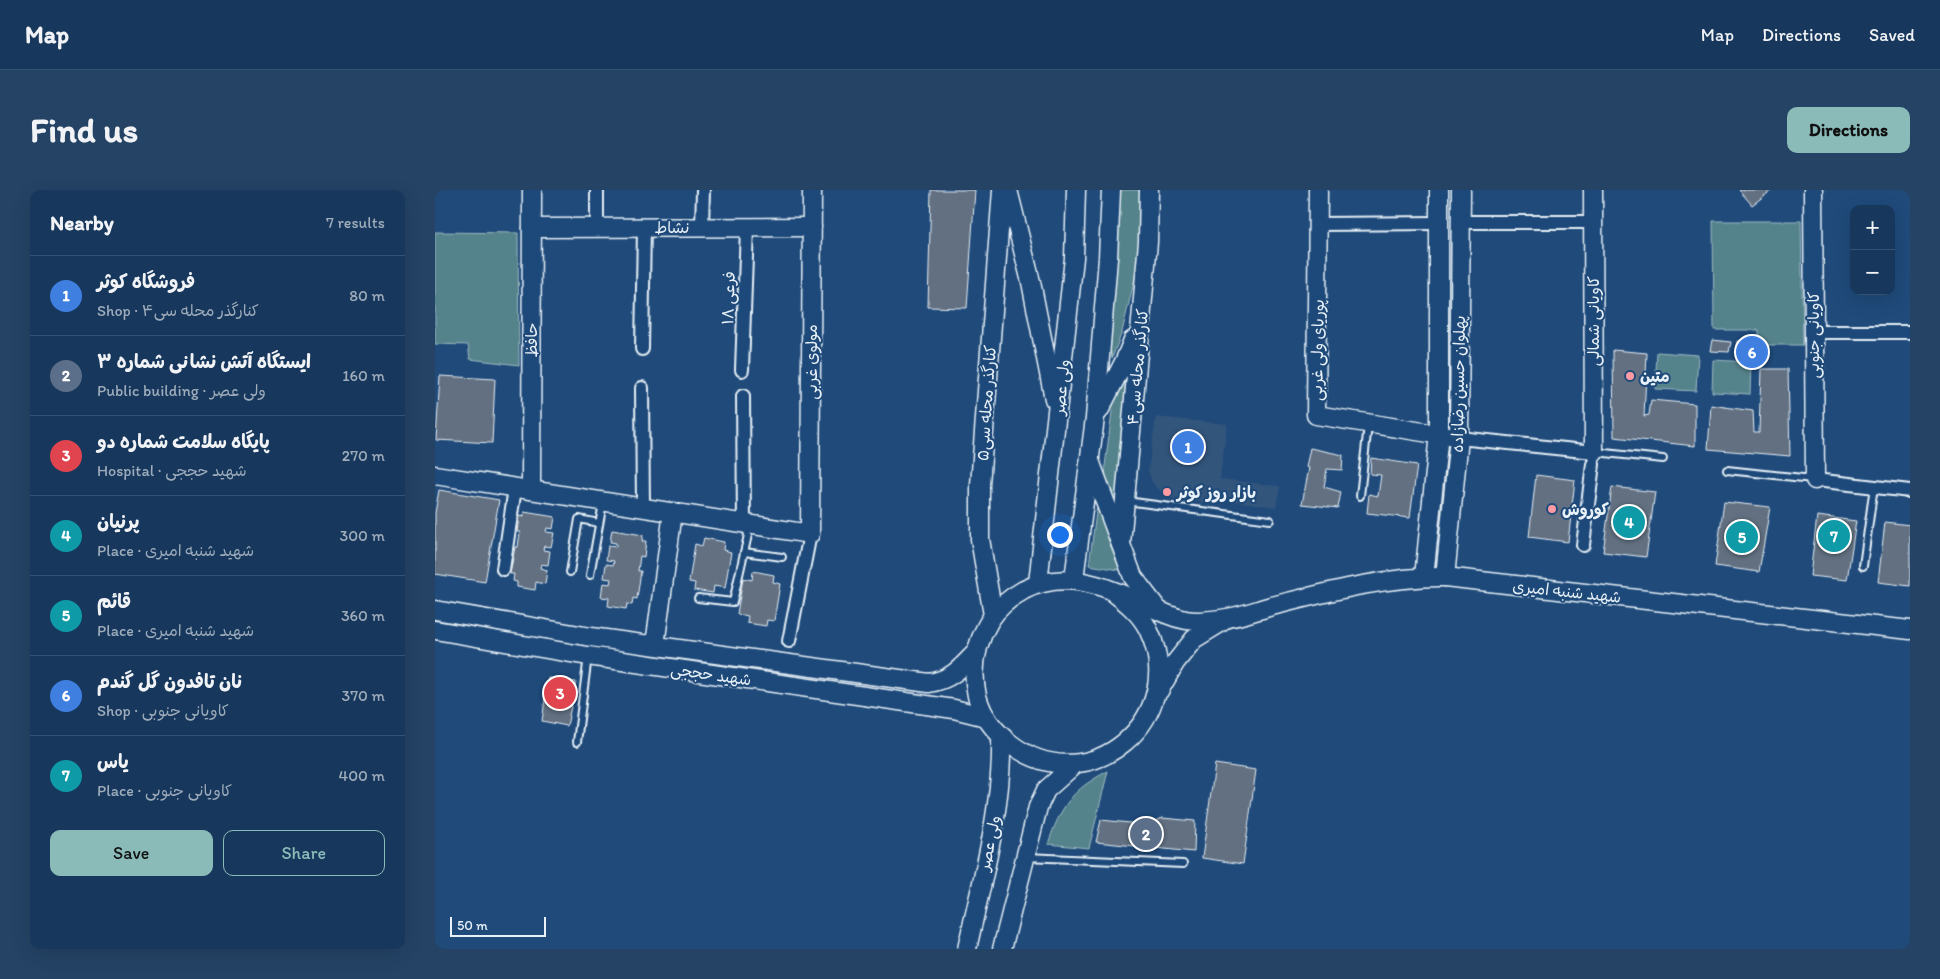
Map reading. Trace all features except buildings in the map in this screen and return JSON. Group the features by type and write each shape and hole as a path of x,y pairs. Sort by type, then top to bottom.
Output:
{"street":[{"name":"حافظ","path":"523,489 532,190"},
{"path":"597,190 597,228"},
{"path":"702,227 703,190"},
{"name":"مولوی غربی","path":"810,534 812,190"},
{"name":"کنارگذر محله سی۵","path":"993,615 980,539 979,485 1001,190"},
{"path":"1008,190 1031,282 1058,418"},
{"name":"ولی عصر","path":"1038,583 1058,418 1074,258 1076,190"},
{"path":"1074,579 1095,418 1108,258 1111,190"},
{"name":"کنارگذر محله سی۴","path":"1121,544 1148,242 1149,190"},
{"name":"پوریای ولی غربی","path":"1318,190 1316,415 1459,438"},
{"name":"پهلوان حسین رضازاده","path":"1424,577 1439,434 1439,190"},
{"name":"پهلوان حسین رضازاده","path":"1445,577 1459,438 1461,190"},
{"name":"کاویانی شمالی","path":"1593,190 1593,458"},
{"name":"کاویانی جنوبی","path":"1813,190 1815,480"},
{"path":"1318,224 1593,222"},
{"name":"فرعی ۱۸","path":"742,370 747,227"},
{"name":"نشاط","path":"532,228 812,227"},
{"path":"642,349 643,228"},
{"path":"1095,418 1125,360 1141,320"},
{"path":"1813,332 1910,332"},
{"path":"642,388 643,508"},
{"path":"743,396 745,524"},
{"path":"1459,438 1593,458 1583,545"},
{"path":"1089,459 1133,577 1161,613"},
{"path":"435,475 810,534 789,641"},
{"path":"1815,480 1910,491"},
{"path":"503,569 523,489"},
{"path":"655,645 673,512"},
{"name":"شهید شنبه امیری","path":"1228,618 1367,585 1424,577 1445,577 1910,630"},
{"path":"1074,579 1094,583 1161,613 1187,620 1228,618 1194,639 1175,663 1143,724 1125,744 1101,758 1075,764 1048,762 1022,753 1001,737 986,717 978,697 974,674 976,652 983,633 993,615 1013,596 1038,583 1074,579"},
{"path":"1113,592 1137,614 1147,627 1156,650 1159,675 1155,699"},
{"name":"شهید حججی","path":"435,610 655,645 929,683 942,681 956,674 976,652"},
{"name":"شهید حججی","path":"435,630 588,656 954,709 986,717"},
{"name":"ولی عصر","path":"967,949 999,797 1002,771 1001,737"},
{"path":"1002,949 1038,807 1046,790 1075,764"}],"lane":[{"path":"1360,496 1368,423"},
{"path":"1593,458 1663,459"},
{"path":"1727,470 1815,480"},
{"path":"1863,566 1874,486"},
{"path":"1125,501 1269,520"},
{"path":"591,575 603,502"},
{"path":"570,572 579,519 599,522"},
{"path":"699,598 733,602 748,536 745,524"},
{"path":"744,552 782,556"},
{"path":"577,742 588,656"},
{"path":"1025,857 1183,864"}],"shaded area":[{"path":"1156,417 1227,424 1220,479 1280,486 1276,507 1206,497 1203,503 1168,498 1153,484 1148,471"}],"green space":[{"path":"1119,190 1143,190 1140,257 1122,332 1112,358 1110,347"},
{"path":"1713,221 1801,221 1803,345 1759,345 1759,330 1714,330"},
{"path":"435,232 518,233 519,365 470,359 468,345 435,344"},
{"path":"1136,343 1117,502 1107,490 1105,466 1114,396"},
{"path":"1657,352 1698,355 1696,391 1655,389"},
{"path":"1713,360 1751,362 1750,394 1712,392"},
{"path":"1097,505 1120,570 1089,565"},
{"path":"1108,771 1089,848 1048,844 1058,819 1069,800 1085,785"}],"place":[{"name":"نان تافدون گل گندم","path":"1752,352"},
{"name":"متین","path":"1630,376"},
{"name":"فروشگاه کوثر","path":"1188,447"},
{"name":"بازار روز کوثر","path":"1167,492"},
{"name":"کوروش","path":"1552,509"},
{"name":"پرنیان","path":"1629,522"},
{"name":"یاس","path":"1834,536"},
{"name":"قائم","path":"1742,537"},
{"name":"پایگاه سلامت شماره دو","path":"560,693"},
{"name":"ایستگاه آتش نشانی شماره ۳","path":"1146,834"}]}
